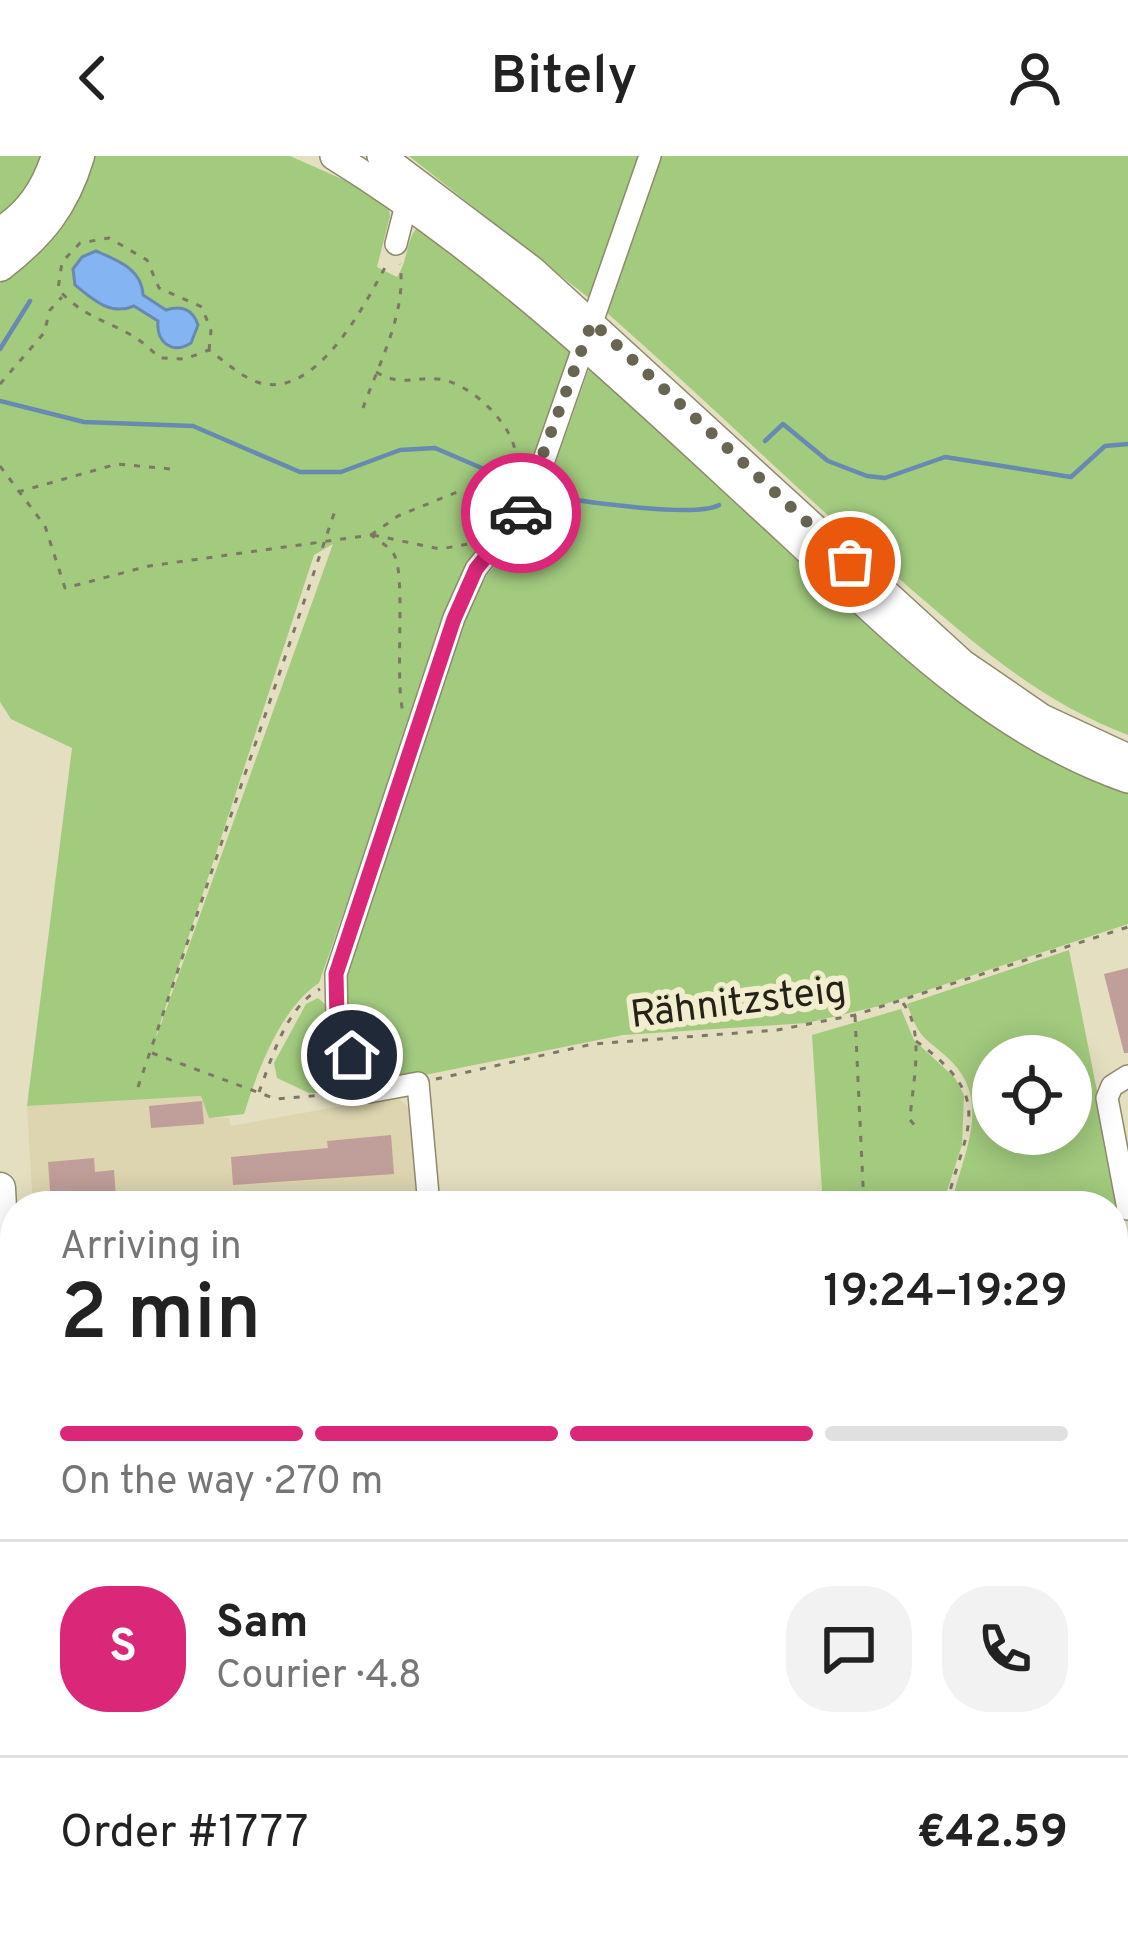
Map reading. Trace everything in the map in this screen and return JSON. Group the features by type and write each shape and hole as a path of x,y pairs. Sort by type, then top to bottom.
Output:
{"highway":[{"path":"0,233 22,219 47,185 56,156"},
{"path":"0,266 48,225 70,187 79,156"}],"main road":[{"path":"334,156 407,201 587,333 962,664 1042,718 1128,758"},
{"path":"382,156 532,270 587,333 948,679 1030,735 1128,779"}],"street":[{"path":"428,1191 418,1083 368,1092 337,1018 336,984 454,619 476,569 529,502 650,156"},
{"path":"396,244 407,201"},
{"path":"1125,1191 1107,1098 1112,1086 1128,1076"}],"path":[{"path":"109,238 147,260 159,288 202,307 211,331 209,350 185,359 159,358 136,332 77,310 58,289 62,262 80,243 109,238"},
{"path":"209,350 256,382 295,383 316,368 338,340 396,244"},
{"path":"363,408 403,290 396,244"},
{"path":"0,384 44,333 50,310 63,295"},
{"path":"0,466 45,526 65,588 149,566 371,535 440,549 472,544 516,469 518,448 485,402 448,381 393,382 376,372"},
{"path":"17,493 117,464 171,469"},
{"path":"371,535 398,516 457,492 495,503"},
{"path":"138,1087 337,505"},
{"path":"371,535 394,554 402,576 396,631 404,715"},
{"name":"Rähnitzsteig","path":"418,1083 592,1044 777,1030 855,1015 1128,927"},
{"path":"258,1094 278,1044 307,996 336,984"},
{"path":"902,1001 912,1014 916,1041 910,1120 920,1131"},
{"path":"855,1015 863,1191"},
{"path":"916,1041 961,1079 970,1106 968,1133 951,1191"},
{"path":"150,1052 276,1099 368,1092"}],"shaded area":[{"path":"202,1096 209,1117 229,1118 231,1126 397,1096 412,1111 418,1191 32,1191 27,1106"}],"green space":[{"path":"0,156 48,156 42,175 0,224"},
{"path":"90,156 290,156 387,199 390,216 377,267 397,277 419,226 573,351 522,494 393,771 319,983 282,1024 244,1114 209,1118 201,1096 27,1106 72,748 11,719 0,702 0,283 59,230 76,200","holes":["333,544 156,1036 314,555"]},
{"path":"409,156 644,156 594,302"},
{"path":"1128,156 1128,735 1063,704 977,645 605,311 655,157"},
{"path":"594,368 1128,792 1128,924 879,1006 807,1023 623,1035 400,1080 373,1076 341,1007 342,979 466,615 487,575 523,535 541,504 588,371"},
{"path":"1069,950 1086,1035 972,1035 972,1113 971,1095 952,1062 920,1033 907,1004"},
{"path":"318,998 326,1005 353,1074 345,1093 309,1093 277,1078 274,1063 306,1004"},
{"path":"901,1009 914,1040 955,1078 964,1095 962,1145 947,1191 822,1191 812,1035"},
{"path":"1092,1066 1117,1191 955,1191 972,1113 972,1155 1092,1155"}],"water":[{"path":"96,251 127,267 138,278 143,295 166,310 190,312 198,325 191,343 172,347 160,335 158,321 134,306 103,305 75,285 73,269 82,257"}],"building":[{"path":"1128,968 1128,1053 1124,1053 1104,974"},
{"path":"202,1101 204,1124 151,1128 149,1106"},
{"path":"391,1135 394,1174 233,1185 231,1157 328,1148 327,1141"},
{"path":"94,1158 95,1172 114,1170 116,1191 50,1191 48,1162"}],"waterway":[{"path":"0,349 30,301"},
{"path":"0,401 84,422 193,426 300,472 341,472 400,450 435,448 505,478"},
{"path":"765,441 783,424 828,461 885,478 945,457 1071,477 1105,446 1128,444"},
{"path":"556,497 666,510 719,505"}],"way so far":[{"path":"521,513 529,502 592,322 850,562"}],"route":[{"path":"352,1055 337,1018 336,974 454,619 476,569 521,513"}]}
